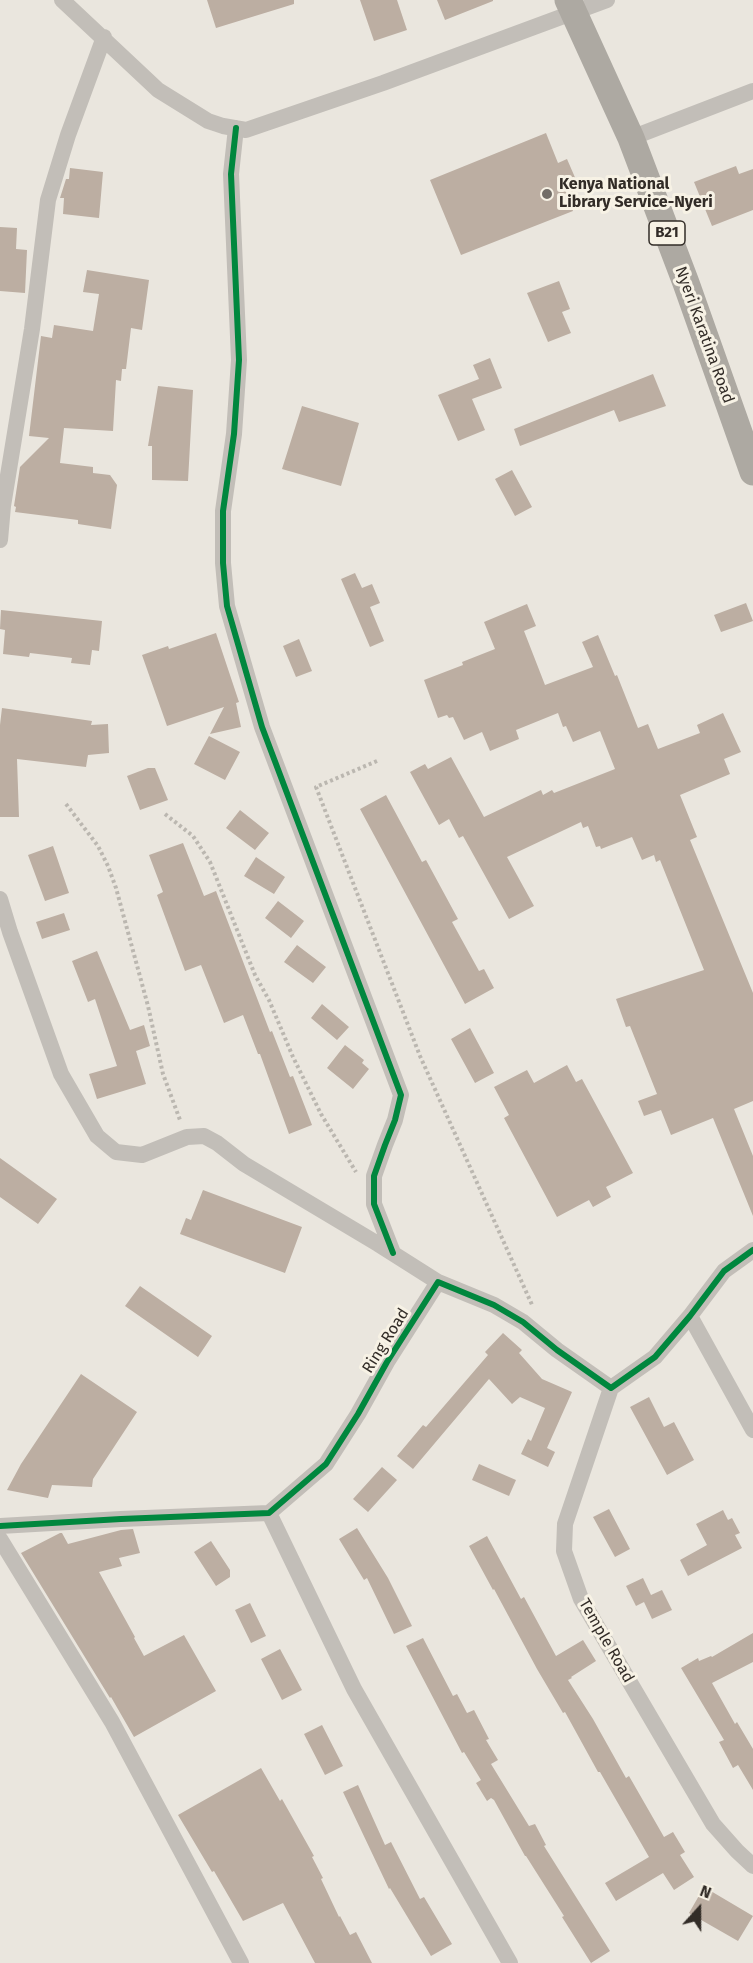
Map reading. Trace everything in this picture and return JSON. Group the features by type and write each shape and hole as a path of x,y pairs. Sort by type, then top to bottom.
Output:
{"highway":[{"name":"Nyeri Karatina Road","path":"570,7 631,138 753,472"}],"street":[{"path":"62,0 158,90 208,121 246,130 383,83 570,7 607,0"},
{"path":"0,540 3,506 32,329 48,200 68,135 104,37"},
{"path":"631,138 753,92"},
{"path":"237,128 231,174 239,360 234,434 223,511 223,563 227,606 262,727 401,1095 396,1120 384,1145 374,1176 374,1204 393,1253"},
{"path":"0,899 61,1074 97,1136 116,1152 142,1155 187,1137 204,1136 244,1164 438,1282 494,1305 523,1322 611,1388 656,1357 724,1271 753,1250"},
{"name":"Ring Road","path":"269,1513 326,1464 438,1282"},
{"path":"690,1316 753,1430"},
{"name":"Temple Road","path":"611,1388 565,1524 564,1551 581,1599 713,1824 753,1866"},
{"path":"0,1526 269,1513 354,1689 510,1963"},
{"path":"0,1539 112,1722 241,1963"}],"path":[{"path":"377,761 316,787 420,1056 550,1344"},
{"path":"66,804 98,846 116,888 148,1006 163,1074 187,1137"},
{"path":"165,814 193,836 210,862 244,949 273,1008 293,1057 321,1114 374,1204"}],"building":[{"path":"207,0 294,0 294,4 216,28"},
{"path":"360,0 397,0 407,30 374,41"},
{"path":"437,0 493,0 493,1 445,20"},
{"name":"Kenya National Library Service-Nyeri","path":"546,133 558,163 567,159 580,189 571,193 575,203 571,205 573,211 461,255 430,180"},
{"path":"736,166 739,174 753,169 753,210 712,226 694,182"},
{"path":"70,168 103,172 99,218 63,214 64,198 60,198 66,179 69,179"},
{"path":"0,227 17,228 16,249 27,250 25,293 0,291"},
{"path":"87,270 149,280 142,330 131,328 126,369 122,369 121,381 116,380 113,431 64,428 60,463 93,467 93,473 110,475 117,485 111,529 78,524 78,520 15,512 16,507 14,506 20,467 49,438 29,436 41,336 52,338 54,325 93,331 99,294 83,292"},
{"path":"559,281 570,309 562,312 571,333 548,342 527,293"},
{"path":"490,358 502,388 472,399 485,430 458,441 438,395 479,379 473,365"},
{"path":"653,374 666,406 619,422 614,410 520,446 514,429"},
{"path":"158,386 193,390 188,481 152,480 152,446 148,446"},
{"path":"302,406 359,423 341,486 282,469"},
{"path":"512,470 532,507 515,516 495,479"},
{"path":"355,573 362,588 372,584 380,603 370,607 384,641 370,647 341,579"},
{"path":"746,603 753,621 721,632 714,615"},
{"path":"527,604 536,626 524,631 545,685 593,667 582,642 598,635 638,728 648,724 658,749 700,733 697,725 723,713 741,752 724,759 730,774 680,795 697,837 690,840 753,993 753,1101 734,1109 753,1156 753,1216 713,1118 671,1135 661,1110 644,1116 638,1101 657,1094 630,1026 626,1027 616,999 704,970 660,860 656,862 654,855 642,860 632,837 601,849 600,846 596,847 588,826 583,828 581,822 507,857 534,906 509,919 463,836 459,838 449,819 439,825 410,772 425,764 428,769 451,757 484,817 541,790 543,795 552,790 554,793 615,769 600,731 573,742 566,726 563,727 558,713 516,730 519,739 490,751 482,732 464,740 453,717 449,718 447,715 438,718 424,680 463,665 462,662 495,649 484,622"},
{"path":"1,610 102,621 99,651 92,650 90,665 71,663 72,658 30,653 29,657 3,654 5,630 0,629"},
{"path":"216,633 239,702 236,703 241,727 210,734 224,707 167,726 142,655 168,646 169,649"},
{"path":"299,639 312,671 296,677 283,646"},
{"path":"2,708 92,721 91,725 108,724 109,753 88,755 86,767 17,759 19,817 0,817"},
{"path":"209,736 240,752 225,780 194,764"},
{"path":"148,768 155,768 168,800 140,810 127,776"},
{"path":"386,795 422,862 426,860 458,919 452,922 479,971 484,969 494,988 465,1004 360,809"},
{"path":"240,810 269,833 255,850 226,828"},
{"path":"183,843 204,896 216,891 270,1032 272,1031 290,1077 293,1076 312,1125 289,1134 243,1015 224,1023 201,965 185,971 157,895 163,892 149,855"},
{"path":"53,846 69,893 45,901 28,855"},
{"path":"256,857 285,877 274,894 244,876"},
{"path":"278,901 304,921 291,938 265,918"},
{"path":"64,913 70,930 42,939 36,922"},
{"path":"297,945 326,967 313,983 284,962"},
{"path":"97,951 130,1030 144,1025 150,1046 136,1051 146,1084 97,1099 89,1074 117,1066 95,999 88,1002 72,961"},
{"path":"322,1004 349,1027 337,1040 311,1018"},
{"path":"470,1028 494,1073 475,1083 451,1039"},
{"path":"345,1045 364,1060 362,1063 369,1069 353,1089 327,1068"},
{"path":"567,1065 576,1082 582,1079 633,1173 606,1187 611,1197 593,1207 589,1200 557,1217 504,1118 509,1115 494,1087 527,1070 534,1083"},
{"path":"0,1158 57,1199 38,1224 0,1197"},
{"path":"203,1190 302,1227 285,1273 180,1234 186,1218 191,1220"},
{"path":"140,1286 212,1336 198,1357 125,1306"},
{"path":"503,1333 522,1350 519,1353 542,1379 572,1392 547,1448 555,1452 548,1467 521,1454 528,1439 531,1441 545,1408 520,1397 512,1404 489,1379 413,1469 397,1456 423,1425 426,1427 488,1355 485,1352"},
{"path":"81,1374 137,1412 93,1479 92,1487 52,1485 48,1498 7,1490 21,1464"},
{"path":"649,1397 664,1427 674,1422 694,1460 667,1475 630,1407"},
{"path":"479,1464 516,1480 509,1496 472,1480"},
{"path":"382,1467 397,1480 368,1512 353,1499"},
{"path":"609,1509 630,1549 615,1557 593,1517"},
{"path":"723,1510 728,1520 732,1518 740,1533 735,1535 742,1548 688,1576 680,1560 707,1545 696,1524"},
{"path":"357,1528 388,1578 412,1626 394,1634 367,1578 364,1580 339,1539"},
{"path":"133,1529 140,1553 119,1558 122,1566 99,1572 144,1656 184,1635 216,1691 134,1737 21,1553 60,1533 68,1544"},
{"path":"487,1536 521,1599 524,1597 556,1656 583,1640 596,1661 568,1680 626,1778 629,1776 664,1837 673,1832 685,1852 680,1855 694,1877 674,1890 663,1873 616,1901 605,1883 649,1857 565,1712 563,1713 537,1669 469,1546"},
{"path":"211,1541 230,1570 230,1577 216,1586 194,1552"},
{"path":"643,1578 651,1595 662,1590 672,1610 652,1619 644,1602 636,1606 626,1586"},
{"path":"250,1603 266,1636 251,1643 235,1610"},
{"path":"753,1633 753,1662 712,1683 735,1724 737,1722 753,1749 753,1790 738,1765 733,1768 719,1742 724,1740 681,1668 698,1658 699,1661 712,1657"},
{"path":"423,1638 453,1696 457,1694 467,1713 474,1710 489,1739 486,1740 498,1760 491,1764 529,1826 535,1824 546,1845 544,1846 610,1951 591,1963 525,1856 494,1800 491,1798 487,1801 476,1783 481,1780 464,1752 462,1753 406,1646"},
{"path":"280,1649 302,1690 282,1700 261,1659"},
{"path":"322,1725 343,1766 325,1775 304,1734"},
{"path":"261,1768 280,1801 282,1799 314,1856 312,1857 323,1878 321,1879 339,1917 350,1935 356,1932 372,1963 315,1963 283,1903 243,1921 178,1815"},
{"path":"358,1785 385,1845 391,1842 420,1899 424,1897 452,1944 431,1956 389,1889 343,1792"},
{"path":"704,1887 753,1916 738,1941 689,1913"}],"cycle path":[{"path":"236,128 231,174 239,360 234,434 223,511 223,563 227,606 262,727 401,1095 395,1120 374,1176 374,1204 393,1253"},
{"path":"0,1526 269,1513 326,1464 438,1282 494,1305 523,1322 557,1350 611,1388 655,1357 724,1271 753,1250"}],"place":[{"name":"Kenya National Library Service-Nyeri","path":"547,194"}]}
